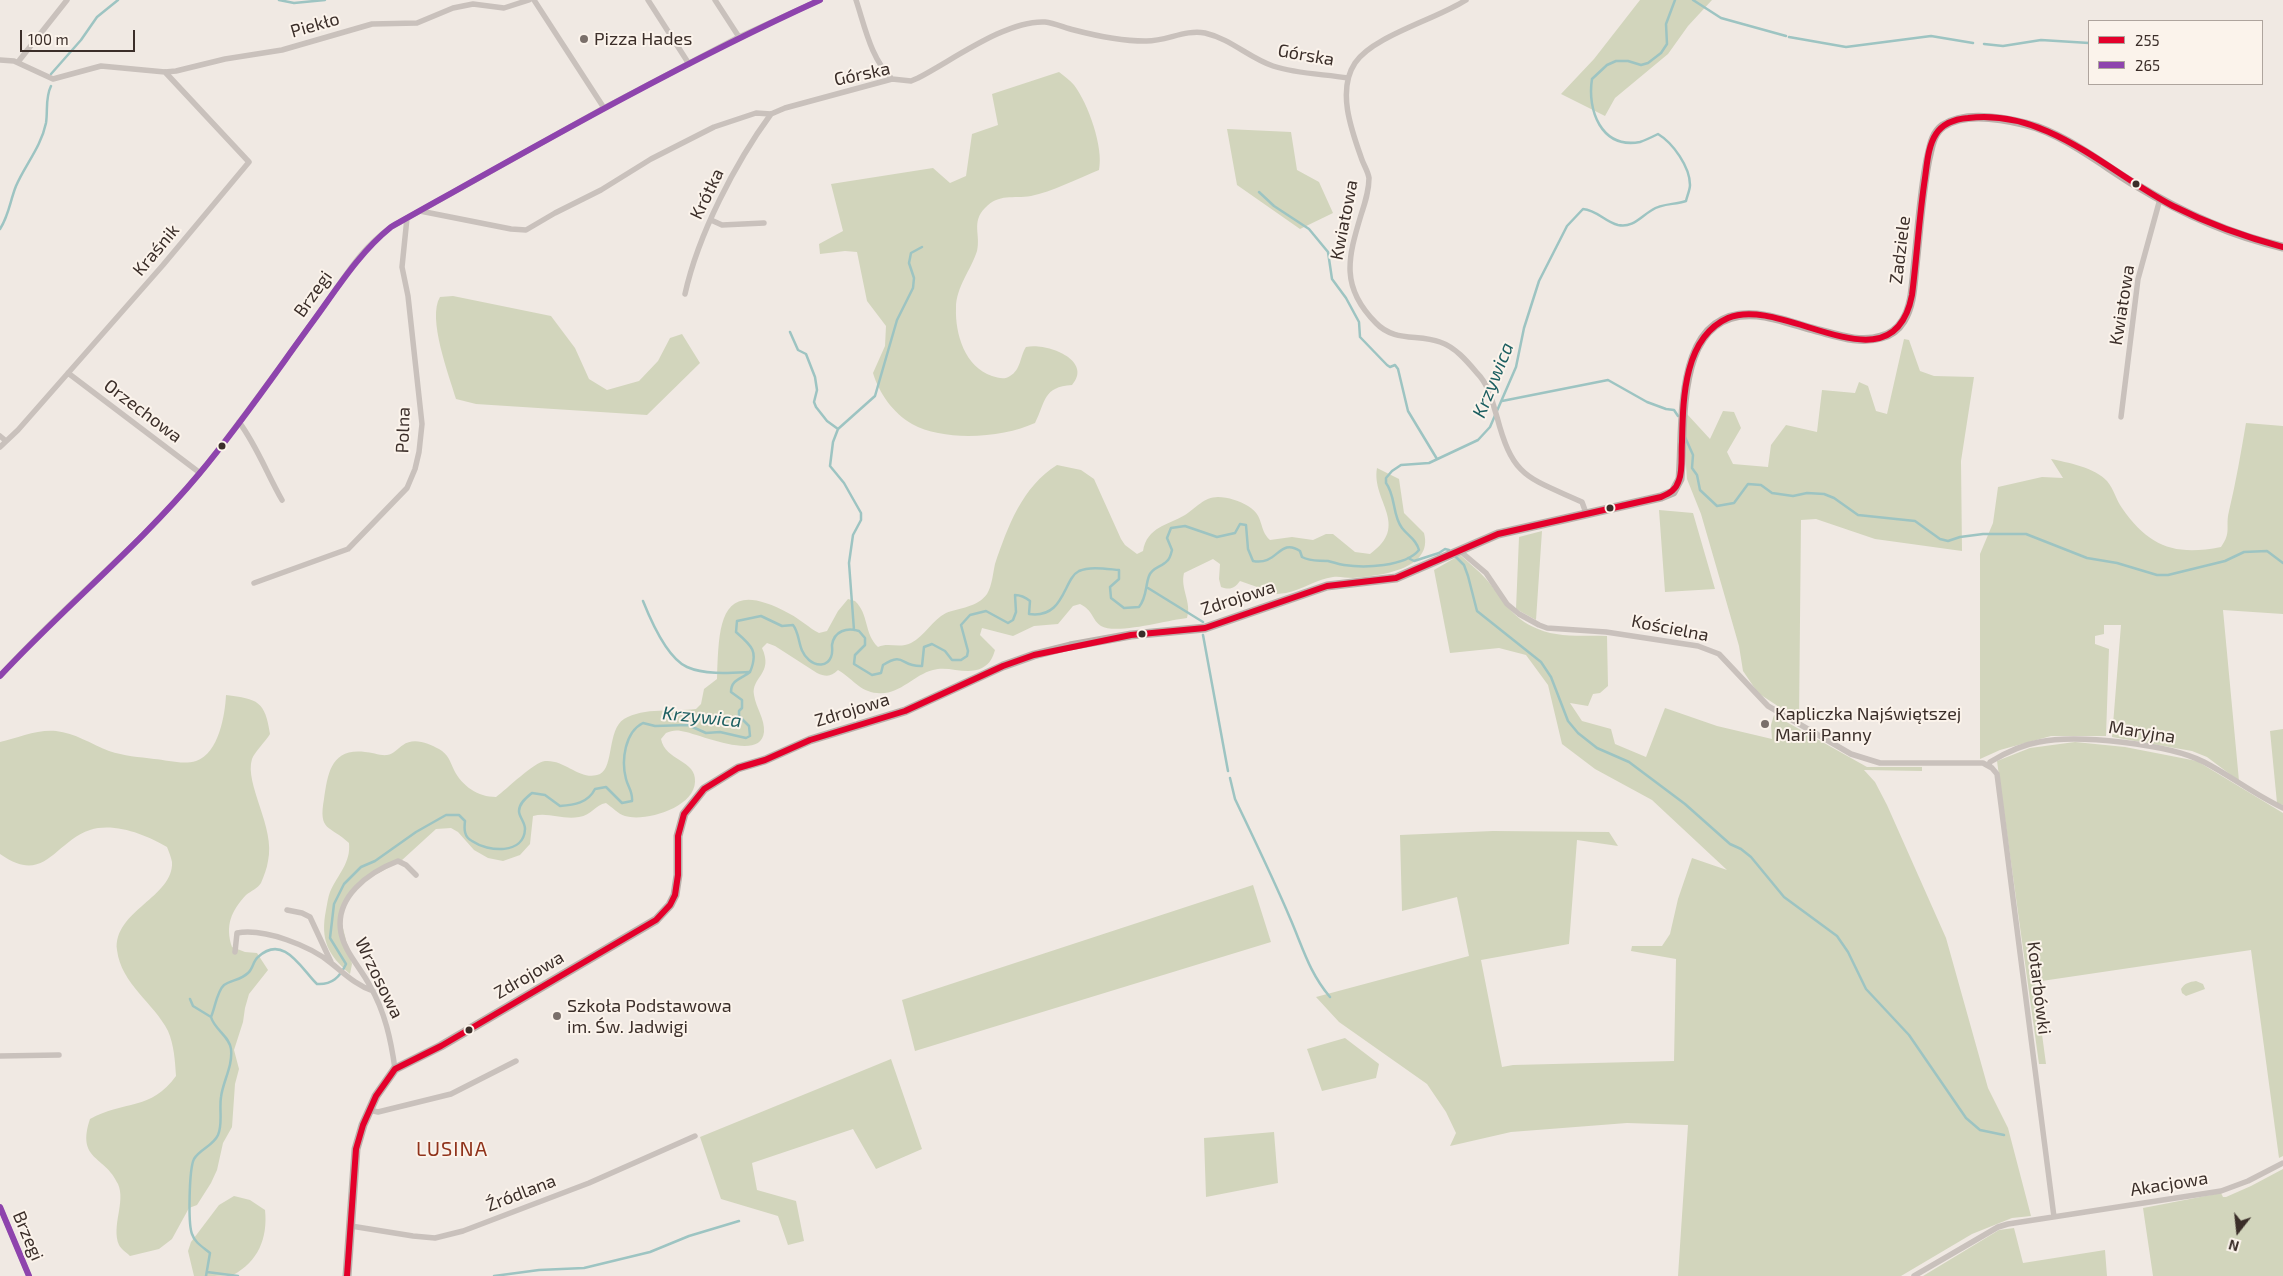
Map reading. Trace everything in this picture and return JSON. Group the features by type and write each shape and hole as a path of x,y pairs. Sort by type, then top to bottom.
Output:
{"street":[{"path":"18,62 67,0"},
{"name":"Piekło","path":"0,60 7,59 18,62 53,79 101,66 165,72 225,59 282,50 372,24 417,23 453,8 472,4 504,8 529,0"},
{"path":"534,0 604,108"},
{"path":"648,0 689,64"},
{"path":"715,0 739,37"},
{"name":"Brzegi","path":"0,676 179,498 239,422 326,304 353,263 372,241 406,218 604,108 739,37 820,0"},
{"path":"856,0 864,30 886,73 892,79"},
{"path":"1348,78 1355,63 1367,50 1417,23 1451,10 1466,0"},
{"name":"Górska","path":"420,211 511,230 526,230 601,190 651,159 714,127 756,113 771,114 785,108 892,79 911,81 1008,29 1021,25 1047,22 1076,31 1148,42 1188,33 1203,33 1231,43 1257,60 1273,66 1348,78"},
{"name":"Kraśnik","path":"0,447 68,373 250,162 165,72"},
{"name":"Kwiatowa","path":"1348,78 1349,118 1354,139 1369,176 1367,197 1349,260 1351,282 1357,296 1375,322 1384,330 1397,336 1440,342 1453,349 1483,380 1493,403 1501,433 1516,467 1532,479 1582,502 1589,512"},
{"name":"Krótka","path":"684,294 691,266 711,220 737,167 771,114"},
{"name":"Zadziele","path":"1589,512 1661,497 1673,492 1677,488 1680,479 1685,386 1698,344 1710,328 1723,320 1739,316 1756,315 1865,340 1879,338 1899,327 1910,304 1926,170 1931,145 1938,131 1952,121 1991,118 2029,125 2061,139 2160,200 2209,224 2283,247"},
{"name":"Kwiatowa","path":"2121,417 2138,279 2160,200"},
{"name":"Polna","path":"254,583 348,549 407,488 415,469 422,424 408,296 402,267 406,218"},
{"path":"711,220 722,225 764,223"},
{"name":"Orzechowa","path":"68,373 200,472"},
{"path":"239,422 254,443 263,466 282,500"},
{"path":"0,436 6,441"},
{"name":"Zdrojowa","path":"347,1276 356,1149 369,1110 376,1096 395,1069 442,1046 656,920 670,905 675,895 678,875 678,836 684,814 704,790 738,768 810,740 905,711 1003,666 1034,655 1131,634 1205,628 1327,586 1396,578 1498,534 1589,512"},
{"name":"Kościelna","path":"1460,551 1486,573 1507,604 1531,621 1547,628 1606,632 1698,646 1712,650 1727,661 1768,706 1851,754 1880,763 1983,763 1989,766"},
{"name":"Maryjna","path":"1989,766 1990,762 2008,752 2038,742 2057,739 2126,743 2184,754 2204,762 2245,788 2283,808"},
{"name":"Kotarbówki","path":"1989,766 1997,774 2054,1217"},
{"name":"Wrzosowa","path":"395,1069 392,1042 384,1016 373,992 346,946 341,932 341,917 347,901 361,881 379,868 398,861 406,865 416,875"},
{"path":"287,910 306,914 310,918 332,964"},
{"path":"235,952 236,935 242,932 290,940 332,964 358,985 373,992"},
{"path":"0,1056 59,1055"},
{"path":"369,1110 378,1112 451,1094 516,1061"},
{"name":"Źródlana","path":"350,1226 435,1238 463,1232 588,1183 695,1136"},
{"name":"Akacjowa","path":"1914,1276 1998,1227 2221,1191 2248,1181 2283,1163"},
{"name":"Brzegi","path":"0,1207 29,1276"}],"green space":[{"path":"1640,0 1712,0 1688,26 1668,54 1615,98 1605,116 1561,94 1594,59"},
{"path":"1059,72 1074,85 1085,103 1097,138 1100,161 1099,170 1039,194 1001,198 990,203 985,208 978,218 977,251 958,293 956,318 960,339 968,357 983,372 997,377 1008,377 1018,367 1026,347 1035,346 1055,350 1065,355 1077,368 1077,376 1072,385 1063,386 1050,392 1035,423 1022,428 990,435 974,436 957,436 925,430 912,424 893,408 883,395 873,373 885,346 886,326 867,301 857,252 845,251 820,254 819,244 843,231 831,184 933,168 950,183 966,176 972,134 998,125 992,94"},
{"path":"1227,129 1291,132 1297,170 1319,182 1333,213 1300,229 1237,185"},
{"path":"453,296 551,316 575,348 589,379 607,390 639,381 658,361 670,338 682,334 700,363 647,415 476,404 456,399 440,347 436,318 440,297"},
{"path":"1904,339 1909,340 1920,371 1934,376 1974,377 1961,461 1962,551 1875,539 1816,519 1801,520 1799,720 1758,693 1743,671 1739,646 1701,514 1687,479 1684,439 1687,414 1710,439 1723,411 1734,412 1741,428 1727,452 1733,464 1768,467 1771,445 1786,425 1817,432 1822,390 1855,393 1859,382 1868,386 1876,411 1887,414"},
{"path":"2246,423 2283,426 2283,614 2223,610 2239,781 2207,757 2192,751 2112,737 2121,625 2104,625 2104,634 2095,636 2095,644 2109,649 2106,736 2051,736 2000,750 1980,759 1980,554 1993,523 1998,487 2042,477 2063,478 2051,459 2072,464 2102,476 2132,521 2153,540 2164,546 2177,549 2205,550 2221,547 2227,533 2228,517"},
{"path":"1057,465 1081,470 1094,479 1121,539 1125,545 1137,554 1143,551 1149,537 1159,528 1185,515 1204,501 1218,497 1238,501 1253,510 1259,518 1266,536 1270,540 1292,537 1313,540 1326,534 1333,534 1355,552 1370,554 1382,543 1388,533 1389,523 1379,491 1377,468 1399,479 1404,513 1424,533 1425,545 1421,555 1413,563 1402,569 1364,577 1327,578 1292,592 1277,594 1240,581 1232,588 1221,587 1219,579 1220,564 1213,559 1184,573 1183,585 1188,606 1187,618 1130,628 1108,628 1098,624 1088,609 1080,604 1073,606 1058,624 1034,626 1013,636 982,628 980,635 995,650 991,660 985,666 970,671 933,670 899,688 885,693 866,690 838,670 828,676 817,673 775,646 767,643 762,648 765,657 764,670 754,689 755,700 764,727 760,741 752,745 741,746 677,731 666,733 661,739 668,752 691,769 694,775 693,791 678,806 656,815 644,817 625,816 606,803 579,817 533,816 530,844 520,855 503,861 488,858 474,850 458,832 451,828 436,829 401,861 358,884 340,916 352,964 350,974 331,953 325,938 324,921 330,892 346,863 349,850 349,843 327,827 323,817 327,780 333,764 338,758 354,752 387,755 411,741 426,743 445,753 457,776 471,790 483,795 496,797 534,766 545,761 559,763 586,775 600,774 607,764 615,731 624,719 650,711 696,709 701,704 704,689 717,679 719,640 722,624 728,611 736,603 749,600 767,603 794,616 819,633 827,631 838,611 848,599 855,601 863,612 870,636 878,647 907,645 916,640 946,613 979,602 989,591 1000,550 1011,522 1025,496 1034,484"},
{"path":"1659,510 1693,513 1715,589 1665,592"},
{"path":"1542,531 1536,620 1516,609 1519,537"},
{"path":"1460,555 1486,579 1514,614 1528,625 1554,634 1607,636 1608,686 1600,693 1593,694 1588,706 1570,703 1582,721 1611,729 1615,744 1646,757 1665,708 1717,726 1772,739 1771,725 1774,715 1867,767 1922,767 1922,771 1864,770 1875,782 1887,805 1946,938 1988,1088 2008,1128 2031,1216 2012,1218 1972,1234 1901,1276 1678,1276 1688,1125 1627,1123 1511,1132 1450,1146 1456,1133 1446,1112 1427,1084 1339,1022 1316,997 1469,956 1457,897 1402,911 1400,835 1493,831 1609,832 1618,846 1577,840 1569,944 1481,960 1502,1067 1513,1065 1674,1061 1676,959 1631,951 1632,946 1662,946 1670,934 1678,899 1692,858 1727,870 1652,800 1595,769 1562,744 1548,685 1526,655 1499,648 1450,653 1434,570"},
{"path":"226,695 246,698 258,704 266,715 270,734 253,757 251,769 252,781 268,835 268,864 261,883 246,895 237,907 229,926 232,947 245,952 257,953 268,970 249,994 245,1008 243,1022 234,1050 239,1069 235,1084 232,1127 223,1143 217,1170 211,1183 197,1205 189,1208 172,1239 159,1249 130,1256 119,1245 117,1238 120,1198 118,1184 89,1150 87,1133 90,1119 102,1113 136,1104 157,1095 176,1076 175,1058 168,1031 155,1011 131,983 120,962 117,950 118,936 124,925 164,885 170,874 172,860 167,847 159,842 130,831 109,828 90,830 78,836 39,864 15,863 0,854 0,742 35,733 56,731 70,734 120,754 175,762 186,763 196,761 204,757 215,742 222,723"},
{"path":"2283,729 2283,805 2277,803 2270,731"},
{"path":"2075,742 2125,747 2197,761 2283,813 2283,1156 2279,1158 2251,950 2035,982 2046,1064 2039,1064 1997,761 2030,748"},
{"path":"1253,885 1271,942 915,1051 902,1000"},
{"path":"2196,981 2203,984 2205,989 2186,996 2182,993 2181,989 2184,985"},
{"path":"1345,1038 1379,1064 1376,1078 1322,1091 1307,1049"},
{"path":"891,1059 922,1149 876,1169 853,1129 752,1163 757,1190 796,1201 804,1241 788,1245 778,1216 721,1199 700,1137"},
{"path":"1274,1132 1278,1183 1206,1197 1204,1138"},
{"path":"2283,1169 2283,1276 2153,1276 2143,1208 2221,1193 2223,1197 2226,1197"},
{"path":"234,1196 250,1200 265,1210 265,1230 260,1248 242,1270 233,1275 194,1276 188,1251 191,1242 219,1205"},
{"path":"2014,1228 2023,1263 2105,1250 2107,1276 1923,1276 1999,1230"}],"waterway":[{"path":"51,74 81,40 97,17 118,0"},
{"path":"279,0 294,3 325,0"},
{"name":"Krzywica","path":"206,1276 210,1253 197,1242 192,1234 190,1184 194,1159 216,1139 220,1126 221,1097 231,1061 231,1049 228,1041 211,1017 218,995 224,985 248,973 258,957 267,951 276,949 292,956 317,984 331,982 335,979 346,964 330,938 334,904 344,884 361,867 375,861 416,832 446,815 459,815 465,821 467,837 479,845 496,849 512,847 519,843 525,829 519,813 520,805 532,793 545,795 560,806 585,800 595,789 606,787 622,803 632,801 625,772 624,755 632,733 643,723 655,726 688,725 706,733 720,732 746,738 750,736 749,726 739,716 742,700 731,692 733,684 750,672 754,659 752,649 736,632 737,621 761,616 782,626 793,625 805,656 818,664 827,663 829,660 832,654 833,640 838,633 846,630 859,631 865,638 865,645 855,655 854,664 872,675 881,673 883,665 895,659 915,666 922,666 924,647 932,644 945,651 952,660 961,660 967,656 968,651 961,625 970,615 986,611 1008,623 1013,620 1016,612 1015,595 1023,596 1030,601 1029,614 1041,614 1050,611 1062,597 1074,575 1083,569 1119,570 1119,579 1110,587 1111,598 1124,608 1139,607 1146,592 1150,573 1165,563 1170,556 1172,550 1167,538 1171,528 1185,526 1217,537 1235,533 1240,524 1246,525 1248,549 1253,561 1268,560 1287,547 1300,551 1302,557 1308,560 1328,561 1352,566 1384,565 1413,556 1419,550 1418,546 1399,523 1386,478 1401,465 1429,463 1478,440 1490,427 1516,367 1524,328 1539,281 1567,226 1583,209 1623,226 1632,223 1656,208 1686,201 1690,187 1689,178 1684,163 1675,149 1658,134 1640,142 1627,143 1615,139 1606,133 1595,114 1591,91 1592,79 1607,65 1616,61 1628,61 1641,65 1648,63 1661,53 1667,44 1666,24 1675,0"},
{"path":"1693,0 1721,18 1786,36"},
{"path":"1789,37 1846,47 1931,36 1973,43"},
{"path":"1984,44 2003,46 2041,40 2088,43"},
{"path":"0,229 16,186 44,132 48,95 51,86"},
{"path":"1259,192 1274,206 1309,229 1328,252 1332,279 1346,298 1359,322 1360,337 1387,365 1390,367 1395,365 1398,369 1408,411 1437,459"},
{"path":"854,630 849,563 853,535 861,520 861,513 844,483 830,466 833,442 838,429 875,396 897,320 913,288 914,278 909,263 911,253 922,247"},
{"path":"790,332 798,350 806,354 815,377 817,390 814,402 816,407 827,421 838,429"},
{"path":"1502,401 1608,380 1647,402 1674,410 1678,416"},
{"path":"1685,437 1693,455 1692,468 1697,475 1700,490 1717,506 1734,503 1748,484 1761,485 1772,493 1793,496 1807,493 1824,494 1834,498 1858,515 1915,521 1940,539 1948,541 1960,537 1983,534 2026,534 2087,558 2117,563 2157,575 2168,575 2225,561 2244,552 2267,551 2283,563"},
{"path":"1408,558 1414,561 1439,553 1445,549 1449,550"},
{"path":"1456,557 1464,565 1477,611 1541,662 1551,677 1568,721 1578,733 1597,748 1629,762 1685,804 1730,844 1741,849 1751,857 1784,897 1837,936 1848,952 1866,989 1909,1035 1966,1118 1980,1130 2004,1135"},
{"path":"1148,588 1203,622"},
{"path":"643,601 660,638 673,656 687,667 694,670 718,673 749,672"},
{"path":"1203,635 1228,771"},
{"path":"1230,778 1235,799 1277,888 1307,959 1330,997"},
{"path":"190,999 193,1006 211,1017"},
{"path":"494,1276 539,1270 584,1268 650,1252 689,1236 739,1221"},
{"path":"207,1272 238,1276"}],"transit line":[{"name":"265","path":"0,676 176,501 243,417 349,271 379,237 391,227 657,80 820,0"},
{"name":"255","path":"347,1276 356,1149 363,1125 376,1096 395,1069 441,1046 656,920 670,905 675,895 678,875 678,836 684,814 704,789 738,768 765,760 810,740 905,711 1003,666 1034,655 1131,635 1205,628 1327,586 1396,578 1498,534 1661,497 1667,494 1676,486 1681,472 1683,408 1688,372 1702,340 1713,327 1728,318 1751,314 1777,318 1834,335 1860,339 1883,337 1901,323 1912,295 1927,161 1933,139 1946,124 1968,118 1997,118 2024,123 2051,133 2076,146 2149,192 2187,213 2255,239 2283,247"},
{"name":"265","path":"0,1207 29,1276"}],"place":[{"name":"Pizza Hades","path":"584,39"},
{"name":"Kapliczka Najświętszej Marii Panny","path":"1765,724"},
{"name":"Szkoła Podstawowa im. Św. Jadwigi","path":"557,1016"}],"district":[{"name":"LUSINA","path":"452,1149"}]}
